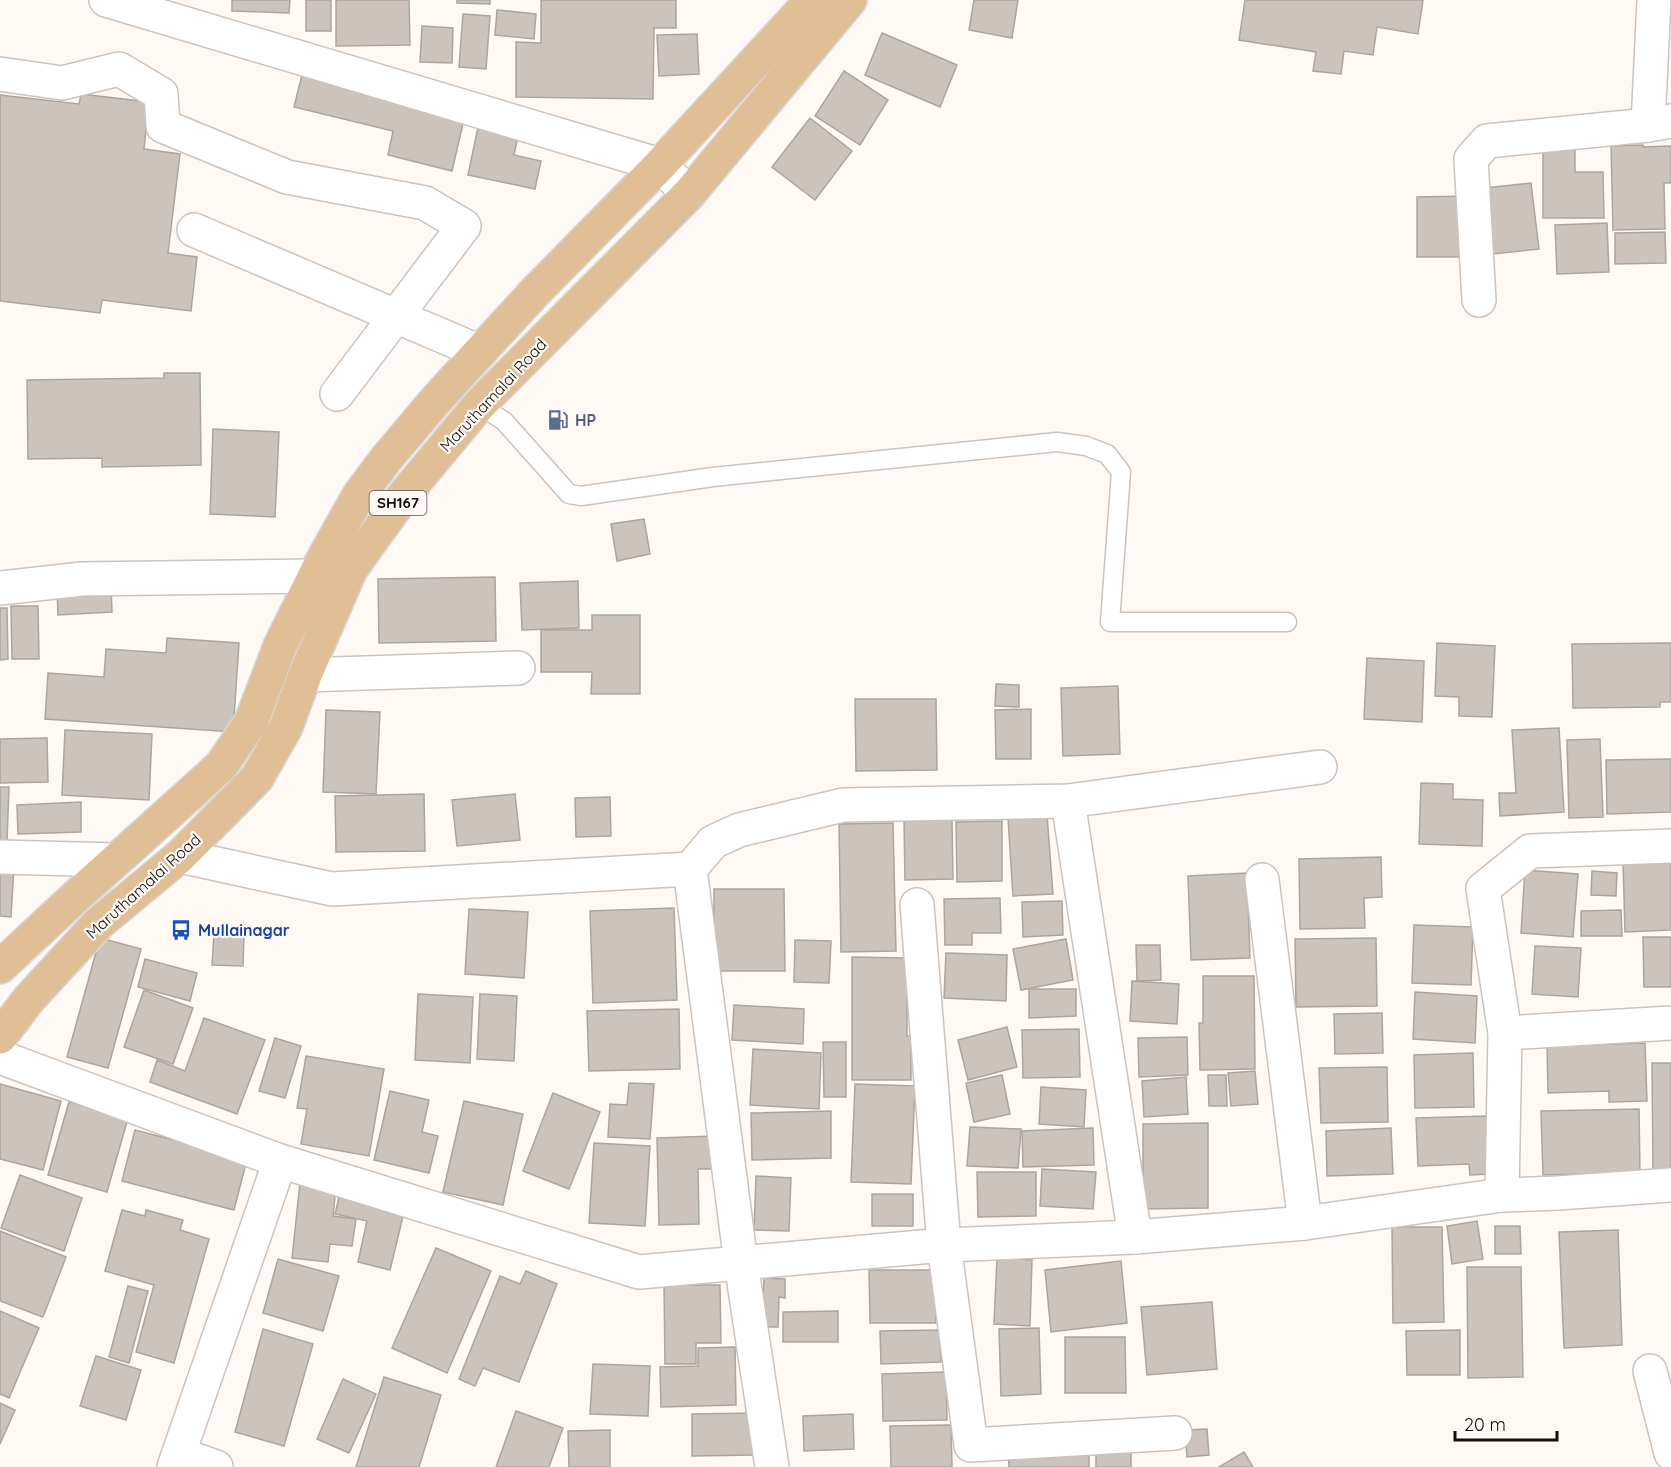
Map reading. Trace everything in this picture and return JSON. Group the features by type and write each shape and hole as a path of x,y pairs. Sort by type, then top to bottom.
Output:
{"main road":[{"name":"SH167","path":"0,967 221,766 251,722 280,646 315,576 359,495 386,459 435,401 534,293 660,165 812,0"},
{"name":"Maruthamalai Road","path":"0,1037 29,999 98,924 180,856 257,778 286,727 305,675 351,569 405,494 479,405 689,194 850,0"}],"street":[{"path":"106,0 660,165 689,194"},
{"path":"1479,300 1471,159 1487,141 1659,123 1654,0"},
{"path":"0,74 62,83 119,69 161,94 163,126 287,177 425,203 464,226 337,394"},
{"path":"194,230 480,352"},
{"path":"0,588 82,579 315,576"},
{"path":"305,675 518,668"},
{"path":"180,856 332,889 690,869 713,842 739,830 843,805 1068,801 1320,767"},
{"path":"1068,801 1135,1237"},
{"path":"1502,1195 1505,1033 1483,889 1530,851 1671,846"},
{"path":"0,857 116,860"},
{"path":"690,869 741,1263 772,1467"},
{"path":"1262,880 1305,1223"},
{"path":"917,905 944,1245 971,1445 1175,1433"},
{"path":"1505,1033 1671,1023"},
{"path":"0,1057 280,1161 639,1272 944,1245 1135,1237 1305,1223 1502,1195 1671,1185"},
{"path":"216,1467 176,1461 280,1161"},
{"path":"1650,1371 1671,1453"}],"lane":[{"path":"479,405 504,422 570,494 581,496 713,477 1057,442 1086,446 1107,454 1121,472 1110,622 1287,622"}],"building":[{"path":"232,0 290,0 289,13 232,11"},
{"path":"306,0 331,0 331,31 306,31"},
{"path":"336,0 409,0 410,45 336,46"},
{"path":"457,0 490,0 490,4 457,3"},
{"path":"541,0 676,0 676,28 654,28 653,99 516,97 516,42 541,43"},
{"path":"974,0 1018,0 1012,38 969,30"},
{"path":"1245,0 1423,0 1418,34 1377,27 1373,55 1344,51 1341,74 1313,71 1316,52 1239,40"},
{"path":"497,10 536,14 534,39 495,35"},
{"path":"463,14 490,16 486,69 459,67"},
{"path":"422,26 453,28 452,63 420,62"},
{"path":"882,33 957,65 940,107 865,75"},
{"path":"697,34 699,74 659,76 657,35"},
{"path":"844,71 888,100 860,145 815,116"},
{"path":"302,75 465,115 452,171 388,155 393,131 294,107"},
{"path":"81,94 149,102 144,149 180,154 168,253 197,257 191,311 102,300 100,313 0,301 0,95 79,104"},
{"path":"480,118 520,126 514,155 541,161 535,189 468,175"},
{"path":"810,118 852,151 815,200 772,167"},
{"path":"1543,145 1575,145 1575,172 1603,172 1604,218 1543,218"},
{"path":"1643,145 1643,147 1671,146 1671,183 1664,183 1665,229 1613,230 1611,146"},
{"path":"1531,183 1539,249 1483,255 1476,189"},
{"path":"1470,196 1471,257 1417,257 1417,197"},
{"path":"1607,223 1609,272 1557,274 1555,225"},
{"path":"1665,232 1666,263 1615,264 1615,233"},
{"path":"164,373 200,373 201,465 102,467 102,458 28,459 27,380 164,378"},
{"path":"213,429 279,432 275,517 210,514"},
{"path":"644,519 650,554 617,561 611,524"},
{"path":"495,577 496,641 379,643 378,579"},
{"path":"578,581 579,628 522,630 520,583"},
{"path":"111,587 112,612 58,615 57,589"},
{"path":"11,606 38,606 39,659 12,659"},
{"path":"0,608 7,608 8,659 0,660"},
{"path":"592,615 640,615 640,694 591,694 592,672 541,672 541,630 592,630"},
{"path":"167,638 239,643 233,732 45,719 48,673 104,677 106,649 166,653"},
{"path":"1437,643 1495,646 1492,717 1459,716 1459,697 1435,696"},
{"path":"1671,643 1671,702 1660,702 1660,707 1573,708 1572,644"},
{"path":"1367,658 1424,661 1422,722 1364,719"},
{"path":"996,684 1019,685 1019,707 995,706"},
{"path":"1118,686 1120,754 1063,756 1061,688"},
{"path":"855,699 936,699 937,770 856,771"},
{"path":"1031,709 1031,759 996,759 995,710"},
{"path":"326,710 380,712 376,794 323,792"},
{"path":"1559,728 1564,812 1500,816 1499,793 1516,793 1512,730"},
{"path":"65,730 152,734 149,800 62,795"},
{"path":"47,738 48,782 0,783 0,739"},
{"path":"1600,739 1603,817 1569,818 1567,740"},
{"path":"1671,759 1671,812 1607,814 1606,760"},
{"path":"1421,783 1453,784 1453,799 1483,800 1482,846 1419,844"},
{"path":"0,787 9,787 7,842 0,842"},
{"path":"424,794 425,851 336,852 335,796"},
{"path":"515,794 520,840 457,846 452,800"},
{"path":"610,797 611,836 576,837 575,798"},
{"path":"81,802 81,832 18,834 17,805"},
{"path":"1047,815 1053,894 1013,896 1008,818"},
{"path":"952,820 953,879 905,880 904,821"},
{"path":"1002,821 1002,881 957,882 956,822"},
{"path":"893,823 896,951 841,952 839,824"},
{"path":"1381,857 1382,897 1364,898 1365,928 1300,929 1299,859"},
{"path":"1671,861 1671,930 1625,932 1623,862"},
{"path":"0,865 14,866 11,917 0,916"},
{"path":"1525,870 1578,874 1573,937 1521,933"},
{"path":"1592,871 1617,873 1616,896 1591,895"},
{"path":"1247,873 1250,958 1191,960 1188,876"},
{"path":"714,889 784,889 785,971 714,971"},
{"path":"1000,898 1001,933 972,933 972,945 945,945 944,899"},
{"path":"1062,901 1063,935 1023,937 1022,902"},
{"path":"674,908 677,1000 593,1003 590,911"},
{"path":"469,909 528,912 524,978 465,974"},
{"path":"1621,910 1622,936 1581,936 1581,911"},
{"path":"1414,925 1473,927 1471,985 1412,983"},
{"path":"214,934 244,935 243,966 212,965"},
{"path":"1643,937 1671,937 1671,987 1644,987"},
{"path":"100,938 141,949 108,1068 67,1057"},
{"path":"1376,938 1377,1006 1296,1007 1295,939"},
{"path":"1066,939 1073,980 1021,990 1013,949"},
{"path":"795,940 831,941 829,983 794,982"},
{"path":"1136,945 1160,945 1161,980 1137,981"},
{"path":"1535,946 1581,948 1578,997 1532,994"},
{"path":"946,953 1007,955 1006,1001 944,998"},
{"path":"852,957 907,958 907,1036 911,1036 911,1080 852,1080"},
{"path":"145,959 197,973 190,1001 138,987"},
{"path":"1203,976 1254,976 1255,1069 1200,1070 1199,1023 1203,1023"},
{"path":"1132,981 1179,984 1177,1024 1130,1021"},
{"path":"1029,989 1076,989 1076,1016 1029,1018"},
{"path":"144,990 193,1008 173,1064 124,1047"},
{"path":"1415,992 1477,996 1475,1043 1413,1039"},
{"path":"418,994 473,997 470,1063 415,1060"},
{"path":"480,994 517,996 514,1061 477,1059"},
{"path":"734,1005 804,1009 803,1044 732,1040"},
{"path":"679,1009 680,1069 589,1071 587,1011"},
{"path":"1382,1013 1383,1053 1335,1054 1334,1014"},
{"path":"204,1018 265,1040 237,1114 150,1082 157,1060 185,1071"},
{"path":"1007,1027 1017,1067 968,1080 958,1040"},
{"path":"1079,1029 1080,1077 1023,1078 1022,1030"},
{"path":"1187,1037 1188,1075 1139,1077 1138,1038"},
{"path":"275,1038 301,1046 285,1098 259,1091"},
{"path":"823,1042 846,1042 846,1097 824,1097"},
{"path":"1645,1043 1647,1101 1609,1102 1609,1091 1548,1093 1547,1046"},
{"path":"753,1049 821,1053 819,1109 750,1105"},
{"path":"1473,1053 1474,1107 1415,1108 1414,1055"},
{"path":"306,1056 384,1069 369,1156 301,1144 307,1109 297,1108"},
{"path":"1652,1063 1671,1063 1671,1172 1653,1172"},
{"path":"1387,1067 1388,1122 1321,1123 1319,1068"},
{"path":"1255,1071 1258,1104 1231,1106 1228,1073"},
{"path":"1002,1075 1010,1114 974,1122 966,1083"},
{"path":"1208,1075 1226,1075 1227,1106 1209,1106"},
{"path":"1186,1077 1188,1114 1144,1117 1142,1081"},
{"path":"629,1083 654,1084 650,1139 608,1137 610,1104 627,1105"},
{"path":"0,1084 61,1101 43,1170 0,1159"},
{"path":"855,1084 915,1086 911,1184 851,1182"},
{"path":"1041,1087 1086,1090 1084,1127 1039,1124"},
{"path":"390,1091 429,1100 422,1132 438,1136 429,1173 374,1160"},
{"path":"553,1093 600,1112 569,1189 523,1171"},
{"path":"464,1101 523,1114 503,1205 443,1192"},
{"path":"69,1102 128,1118 107,1192 48,1175"},
{"path":"1639,1109 1640,1173 1543,1175 1541,1111"},
{"path":"831,1111 831,1158 752,1160 751,1113"},
{"path":"1488,1116 1490,1174 1470,1175 1469,1164 1418,1166 1416,1118"},
{"path":"1208,1123 1208,1208 1143,1209 1143,1124"},
{"path":"970,1127 1021,1129 1018,1168 967,1166"},
{"path":"1093,1128 1094,1165 1023,1167 1022,1131"},
{"path":"1391,1128 1393,1174 1327,1176 1326,1131"},
{"path":"135,1130 247,1159 234,1210 122,1181"},
{"path":"715,1136 716,1169 698,1169 699,1224 659,1225 657,1138"},
{"path":"594,1143 650,1146 645,1226 589,1223"},
{"path":"1042,1169 1096,1172 1093,1209 1040,1206"},
{"path":"977,1172 1036,1172 1036,1216 978,1217"},
{"path":"20,1175 82,1198 64,1251 1,1228"},
{"path":"756,1176 791,1178 789,1231 754,1230"},
{"path":"300,1183 336,1187 333,1216 356,1219 352,1246 330,1244 328,1262 292,1258"},
{"path":"872,1194 913,1194 913,1226 872,1226"},
{"path":"339,1197 404,1212 390,1270 358,1262 367,1221 335,1214"},
{"path":"122,1210 145,1216 146,1210 183,1220 180,1230 209,1239 174,1363 136,1352 154,1285 105,1271"},
{"path":"1477,1221 1483,1259 1452,1264 1447,1226"},
{"path":"1495,1226 1520,1226 1521,1254 1495,1254"},
{"path":"1392,1227 1442,1227 1444,1322 1393,1323"},
{"path":"1618,1230 1622,1345 1564,1348 1559,1232"},
{"path":"0,1231 66,1257 43,1317 0,1301"},
{"path":"436,1248 491,1271 447,1373 392,1348"},
{"path":"997,1258 1032,1260 1030,1326 994,1324"},
{"path":"278,1259 339,1276 323,1331 263,1313"},
{"path":"1121,1261 1127,1323 1051,1332 1045,1270"},
{"path":"1467,1267 1521,1267 1523,1377 1468,1378"},
{"path":"869,1270 935,1270 936,1323 870,1323"},
{"path":"526,1271 557,1284 519,1382 483,1368 475,1386 459,1379 500,1276 520,1284"},
{"path":"764,1278 785,1279 785,1298 779,1297 778,1327 762,1327"},
{"path":"664,1285 720,1285 721,1343 696,1343 696,1364 665,1364"},
{"path":"128,1286 148,1291 129,1363 109,1357"},
{"path":"1212,1302 1217,1369 1147,1375 1141,1307"},
{"path":"0,1311 39,1328 9,1398 0,1394"},
{"path":"838,1311 838,1342 783,1342 783,1312"},
{"path":"1039,1328 1041,1394 1001,1396 999,1329"},
{"path":"263,1329 313,1344 284,1446 235,1432"},
{"path":"940,1330 941,1362 881,1364 880,1331"},
{"path":"1460,1330 1460,1375 1407,1375 1406,1331"},
{"path":"1065,1337 1125,1337 1126,1393 1065,1393"},
{"path":"735,1347 736,1405 661,1407 660,1367 698,1366 698,1348"},
{"path":"96,1356 141,1370 126,1420 80,1406"},
{"path":"593,1364 650,1366 648,1416 590,1414"},
{"path":"946,1372 947,1420 883,1421 882,1374"},
{"path":"384,1377 441,1395 419,1467 356,1467"},
{"path":"343,1379 376,1394 349,1453 317,1439"},
{"path":"0,1403 15,1410 0,1444"},
{"path":"516,1411 563,1428 549,1467 496,1467"},
{"path":"754,1413 754,1455 692,1456 692,1414"},
{"path":"853,1414 854,1449 804,1451 803,1416"},
{"path":"951,1425 952,1467 891,1467 890,1426"},
{"path":"1207,1429 1209,1455 1187,1457 1185,1430"},
{"path":"610,1430 610,1467 569,1467 568,1431"},
{"path":"1096,1442 1131,1442 1131,1467 1096,1467"},
{"path":"1089,1445 1089,1467 1009,1467 1008,1446"},
{"path":"1244,1452 1253,1467 1219,1467"}],"place":[{"name":"HP","path":"558,420"},
{"name":"Mullainagar","path":"181,930"}]}
